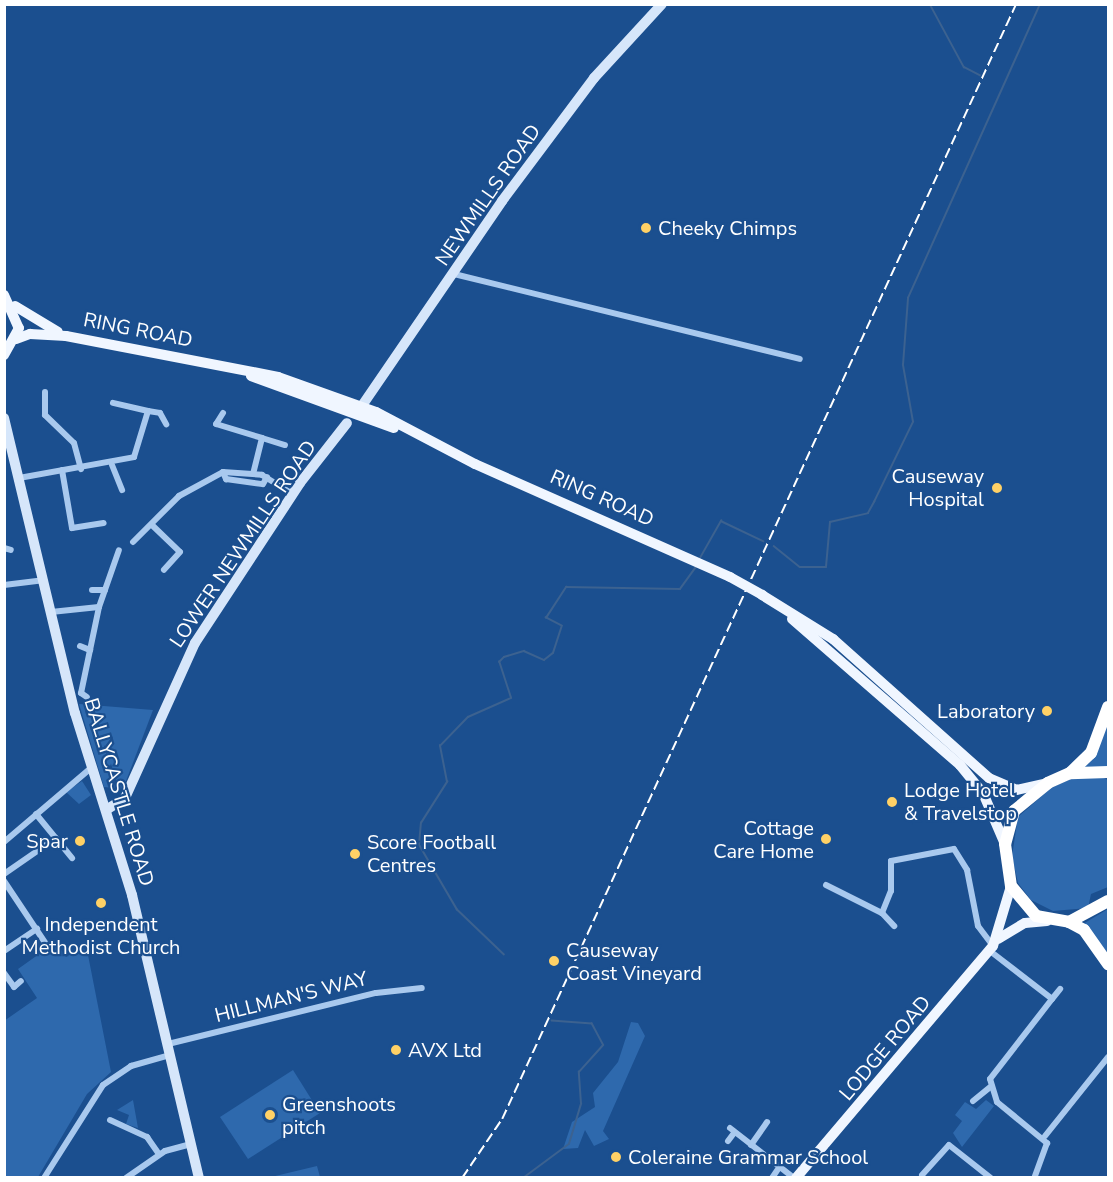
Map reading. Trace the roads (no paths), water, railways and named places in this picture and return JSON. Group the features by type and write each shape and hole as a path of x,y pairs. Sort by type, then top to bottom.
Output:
{"highway":[{"path":"1108,707 1091,753 1070,773 1048,783 1014,811 1005,844 1011,886 1027,910 1050,921 1069,922 1084,930 1108,964"},
{"path":"1070,773 1108,772"},
{"path":"1069,922 1108,901"}],"main road":[{"name":"RING ROAD","path":"8,299 32,320 66,336"},
{"path":"4,355 16,339 18,315 8,299"},
{"name":"RING ROAD","path":"16,339 30,334 66,336 278,377 355,415 407,431 730,577 795,615 860,661 989,778 1017,789 1048,783"},
{"name":"RING ROAD","path":"780,606 960,765 983,793 1005,844"},
{"path":"795,615 866,675"},
{"name":"LODGE ROAD","path":"994,945 1011,886"},
{"name":"LODGE ROAD","path":"795,1178 994,945 1025,923 1050,921"}],"street":[{"name":"NEWMILLS ROAD","path":"355,415 594,78 662,4"},
{"path":"454,274 800,358"},
{"path":"45,392 45,415 74,443 81,469"},
{"path":"113,403 160,413 166,424"},
{"path":"19,478 62,470 112,465 140,450 148,411"},
{"path":"223,413 216,424 285,445"},
{"name":"LOWER NEWMILLS ROAD","path":"106,810 125,798 195,643 293,494 355,415"},
{"name":"BALLYCASTLE ROAD","path":"4,418 91,768 106,810 169,1049 199,1178"},
{"path":"253,473 262,438"},
{"path":"112,465 122,490"},
{"path":"62,470 72,528 104,523"},
{"path":"223,472 226,480 263,484 267,477"},
{"path":"134,542 153,526 179,496 223,472 253,473 267,477 293,494"},
{"path":"153,526 180,552 164,570"},
{"path":"87,697 81,693 99,607 118,550"},
{"path":"4,585 43,580"},
{"path":"92,590 105,590"},
{"path":"51,612 99,607"},
{"path":"80,646 90,650"},
{"path":"4,842 91,768"},
{"path":"36,814 72,858"},
{"path":"4,874 56,838"},
{"path":"882,913 891,891 891,861 947,848 961,856 978,926 994,945 1052,999"},
{"path":"5,884 48,947"},
{"path":"826,885 882,913 894,926"},
{"path":"4,951 37,929"},
{"path":"4,974 14,987 21,981"},
{"name":"HILLMAN'S WAY","path":"44,1178 96,1092 122,1070 169,1049 376,993 422,988"},
{"path":"973,1101 990,1087 993,1071 1060,990"},
{"path":"1045,1136 1108,1057"},
{"path":"990,1087 1017,1120 1045,1136 1048,1150 1034,1178"},
{"path":"110,1120 147,1137 159,1154"},
{"path":"751,1145 767,1122"},
{"path":"728,1141 732,1131 795,1178"},
{"path":"922,1175 951,1142 991,1178"},
{"path":"126,1177 159,1154 191,1144"},
{"path":"772,1178 780,1167"}],"waterway":[{"path":"930,4 964,67 980,75"},
{"path":"774,546 800,567 826,567 830,522 868,513 874,502 913,422 903,365 908,298 1040,4"},
{"path":"700,558 721,521 763,541"},
{"path":"504,955 457,910 419,845 421,823 447,782 440,746 468,717 511,698 499,662 504,657 524,651 544,660 553,653 562,626 546,618 566,587 680,589 695,568"},
{"path":"523,1178 569,1144 581,1104 579,1072 603,1045 592,1024 552,1021"}],"railway":[{"path":"462,1178 502,1119 1016,4"}],"place":[{"name":"Cheeky Chimps","path":"646,228"},
{"name":"Causeway Hospital","path":"997,488"},
{"name":"Laboratory","path":"1047,711"},
{"name":"Lodge Hotel & Travelstop","path":"892,802"},
{"name":"Cottage Care Home","path":"826,839"},
{"name":"Spar","path":"80,841"},
{"name":"Score Football Centres","path":"355,854"},
{"name":"Independent Methodist Church","path":"101,903"},
{"name":"Causeway Coast Vineyard","path":"554,961"},
{"name":"AVX Ltd","path":"396,1050"},
{"name":"Greenshoots pitch","path":"270,1115"},
{"name":"Coleraine Grammar School","path":"616,1157"}]}
